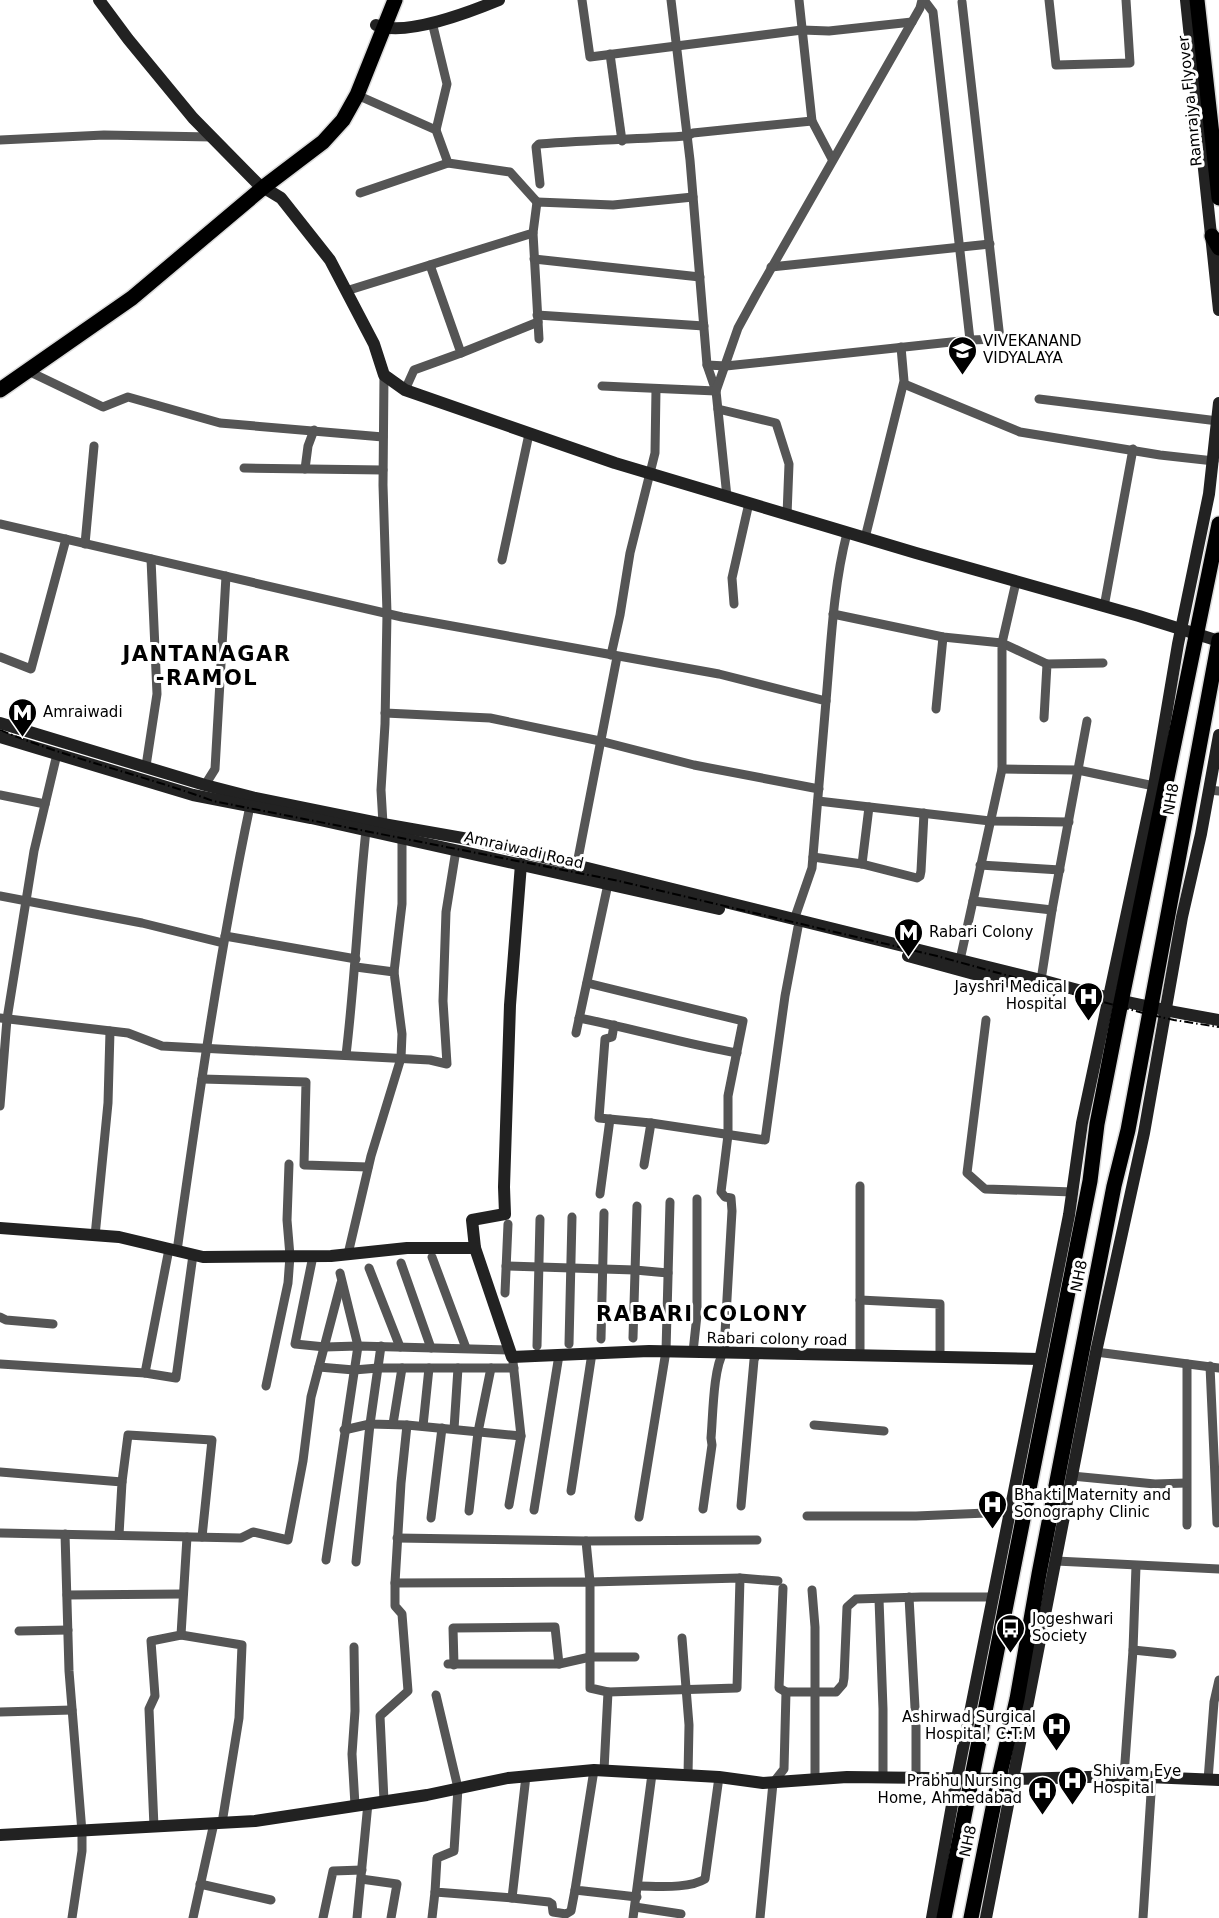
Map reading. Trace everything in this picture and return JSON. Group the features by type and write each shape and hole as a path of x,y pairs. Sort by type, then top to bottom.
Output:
{"main road":[{"path":"0,390 132,298 261,185 324,142 342,120 357,95 380,27 386,0"},
{"path":"0,382 128,292 319,137 337,116 351,92 380,27 395,0"},
{"name":"Ramrajya Flyover","path":"1197,0 1219,198"},
{"name":"NH8","path":"944,1918 964,1777 1090,1181 1115,1007 1188,631 1219,524"},
{"name":"NH8","path":"971,1918 1006,1778 1039,1574 1114,1186 1158,1012 1219,641"}],"street":[{"path":"99,0 142,57 193,118 261,185 281,198 330,260 374,344 384,375 383,470 387,613 381,790 383,824"},
{"path":"380,27 410,27 464,14 499,0"},
{"path":"582,0 590,57 802,30 829,31 912,22"},
{"path":"671,0 687,136 707,365 716,391 727,497"},
{"path":"799,0 812,121 832,159"},
{"path":"716,391 738,328 923,0 933,12 970,340"},
{"path":"1048,0 1056,65 1130,63 1126,0"},
{"path":"1186,0 1216,242 1219,310"},
{"path":"707,365 726,366 970,340 1000,339 962,2"},
{"path":"432,22 447,84 436,130 448,163"},
{"path":"610,54 622,141"},
{"path":"357,95 436,130"},
{"path":"540,184 537,145 608,138 622,141 687,136 693,133 812,121"},
{"path":"0,140 104,135 212,137"},
{"path":"360,193 448,163 510,172 537,202 613,205 693,197"},
{"path":"537,202 533,232 539,339"},
{"path":"346,291 533,232"},
{"path":"771,267 990,244"},
{"path":"534,260 700,277"},
{"path":"430,265 461,353"},
{"path":"405,390 414,370 461,353 538,318 704,326"},
{"path":"865,538 904,384 901,348"},
{"path":"26,370 103,407 128,397 220,423 383,437"},
{"path":"384,375 405,390 651,474 1219,641"},
{"path":"904,384 1020,432 1214,461"},
{"path":"602,386 716,391"},
{"path":"575,871 600,741 630,553 655,453 656,389"},
{"path":"1039,399 1218,422"},
{"path":"932,1918 964,1777 993,1598 1073,1192 1082,1123 1115,1007 1154,786 1188,631 1214,461 1219,403"},
{"path":"718,409 776,423 789,464 787,515"},
{"path":"305,469 308,446 314,430"},
{"path":"502,560 529,434"},
{"path":"85,544 94,446"},
{"path":"1104,607 1133,450"},
{"path":"244,468 383,470"},
{"path":"734,604 732,578 749,503"},
{"path":"0,524 387,613 719,674 826,700"},
{"path":"614,1025 612,1037 605,1039 599,1118 651,1123 765,1140 796,923 813,868 833,614 847,533"},
{"path":"0,657 32,669 66,539"},
{"path":"146,766 157,694 151,559"},
{"path":"205,785 215,769 226,576"},
{"path":"960,960 1002,769 1002,643 1017,582"},
{"path":"833,614 943,637 1002,643 1047,664 1103,663"},
{"path":"936,709 943,637"},
{"path":"1044,718 1047,664"},
{"path":"385,713 490,718 600,741 694,765 819,789"},
{"path":"1042,984 1052,910 1087,721"},
{"path":"0,723 205,785 383,824 474,840 575,871 960,960 1115,1007 1219,1020"},
{"path":"986,1918 1006,1778 1056,1561 1096,1352 1144,1134 1158,1012 1214,791 1219,735"},
{"name":"Amraiwadi Road","path":"0,737 193,795 521,864 575,871 608,884 796,923 974,974 1042,984"},
{"path":"0,1106 4,1018 34,851 57,754"},
{"path":"1002,769 1078,770 1154,786"},
{"path":"0,795 45,804"},
{"path":"818,801 990,821 1069,822"},
{"path":"145,1373 173,1250 224,939 250,807"},
{"path":"862,864 869,807"},
{"path":"813,857 862,864 916,878 920,876 924,813"},
{"path":"346,1056 366,830"},
{"path":"348,1254 368,1167 400,1058 402,1034 394,972 402,904 402,838"},
{"path":"4,1018 128,1033 162,1046 400,1058 430,1060 447,1064 443,1001 446,912 456,850"},
{"path":"509,1505 521,1436 512,1358 475,1248 472,1220 505,1214 510,1005 521,864"},
{"path":"980,865 1060,870"},
{"path":"576,1033 608,884"},
{"path":"0,896 394,972"},
{"path":"973,901 1052,910"},
{"path":"587,983 743,1021 728,1096 728,1135 721,1192 724,1197 731,1198 732,1211 724,1351 718,1370 712,1445 703,1509"},
{"path":"1158,1012 1219,1027"},
{"path":"579,1018 697,1047 737,1053"},
{"path":"986,1020 967,1173 986,1189 1073,1192"},
{"path":"96,1236 108,1103 110,1031"},
{"path":"202,1079 306,1082 304,1165 368,1167"},
{"path":"600,1194 610,1119"},
{"path":"644,1165 651,1123"},
{"path":"266,1386 288,1283 289,1164"},
{"path":"860,1186 861,1355"},
{"path":"693,1352 697,1315 699,1204 697,1199"},
{"path":"639,1517 666,1351 670,1202"},
{"path":"633,1338 637,1206"},
{"path":"601,1339 604,1213"},
{"path":"569,1344 572,1217"},
{"path":"537,1346 540,1219"},
{"path":"505,1293 508,1224"},
{"path":"0,1228 119,1238 203,1257 313,1256 407,1248 475,1248"},
{"path":"0,1364 145,1373 176,1378 193,1255"},
{"path":"313,1256 295,1344 325,1347 466,1348 512,1358"},
{"path":"432,1257 466,1348"},
{"path":"401,1263 431,1347"},
{"path":"506,1266 668,1273"},
{"path":"369,1268 400,1347"},
{"path":"0,1533 241,1538 253,1532 288,1540 303,1461 311,1397 340,1278 357,1346 326,1560"},
{"path":"860,1300 940,1304 940,1358"},
{"path":"0,1317 54,1324"},
{"path":"356,1562 370,1424 381,1346"},
{"name":"Rabari colony road","path":"512,1358 592,1353 724,1351 1040,1359"},
{"path":"1096,1352 1215,1367 1217,1523"},
{"path":"571,1491 592,1353"},
{"path":"741,1506 754,1360 757,1353"},
{"path":"534,1509 559,1355"},
{"path":"319,1367 354,1370 491,1368 512,1358"},
{"path":"1187,1364 1188,1526"},
{"path":"393,1424 402,1368"},
{"path":"423,1426 429,1368"},
{"path":"454,1430 458,1368"},
{"path":"469,1511 478,1432 491,1368"},
{"path":"344,1430 370,1424 393,1424 521,1436"},
{"path":"384,1801 380,1716 408,1691 402,1614 395,1606 401,1483 407,1425"},
{"path":"814,1425 884,1431"},
{"path":"431,1518 442,1428"},
{"path":"120,1536 122,1482 128,1435 212,1440 201,1537"},
{"path":"0,1472 122,1482"},
{"path":"1072,1476 1155,1484 1186,1483"},
{"path":"807,1516 916,1516 1010,1512"},
{"path":"65,1534 72,1710 82,1832 82,1851 72,1918"},
{"path":"180,1635 187,1537"},
{"path":"398,1538 586,1541 757,1540"},
{"path":"586,1541 590,1582 590,1688 608,1692 737,1688 740,1578"},
{"path":"1056,1561 1219,1569"},
{"path":"1124,1776 1136,1566"},
{"path":"395,1583 590,1582 740,1578 780,1585 778,1688 786,1692 836,1692 843,1684 847,1607 856,1599 993,1598"},
{"path":"812,1590 815,1627 815,1779"},
{"path":"67,1595 183,1594"},
{"path":"909,1597 916,1726 916,1778"},
{"path":"879,1599 884,1708 883,1778"},
{"path":"559,1664 555,1627 453,1628 451,1665 559,1664 590,1657 635,1657"},
{"path":"19,1631 68,1630"},
{"path":"154,1827 149,1709 155,1696 151,1641 180,1635 242,1645 239,1718 218,1823 200,1884 193,1918"},
{"path":"682,1638 689,1725 688,1775"},
{"path":"354,1647 355,1711 352,1754 355,1806"},
{"path":"1133,1650 1172,1654"},
{"path":"0,1835 255,1821 526,1776 599,1770 719,1777 773,1783 815,1779 964,1777 1124,1776 1213,1780 1214,1702 1219,1680"},
{"path":"435,1892 549,1902 552,1904 553,1912 566,1914 571,1911 599,1770 608,1692"},
{"path":"760,1918 773,1783 784,1769 786,1692"},
{"path":"432,1918 436,1858 454,1851 458,1788 436,1695"},
{"path":"0,1712 72,1710"},
{"path":"633,1918 652,1774"},
{"path":"512,1898 526,1776"},
{"path":"638,1886 668,1887 700,1882 705,1879 719,1777"},
{"path":"1143,1918 1152,1778"},
{"path":"357,1918 368,1803"},
{"path":"323,1918 333,1870 397,1884 391,1918"},
{"path":"200,1884 271,1900"},
{"path":"575,1890 681,1914"}],"railway":[{"path":"0,730 53,750 213,801 619,881 937,956 1143,1013 1219,1027"}],"place":[{"name":"VIVEKANAND VIDYALAYA","path":"962,376"},
{"name":"Amraiwadi","path":"22,738"},
{"name":"Rabari Colony","path":"908,958"},
{"name":"Jayshri Medical Hospital","path":"1088,1022"},
{"name":"Bhakti Maternity and Sonography Clinic","path":"993,1530"},
{"name":"Jogeshwari Society","path":"1011,1654"},
{"name":"Ashirwad Surgical Hospital, C.T.M","path":"1057,1752"},
{"name":"Shivam Eye Hospital","path":"1072,1806"},
{"name":"Prabhu Nursing Home, Ahmedabad","path":"1043,1816"}],"district":[{"name":"JANTANAGAR -RAMOL","path":"207,666"},
{"name":"RABARI COLONY","path":"702,1314"}]}
